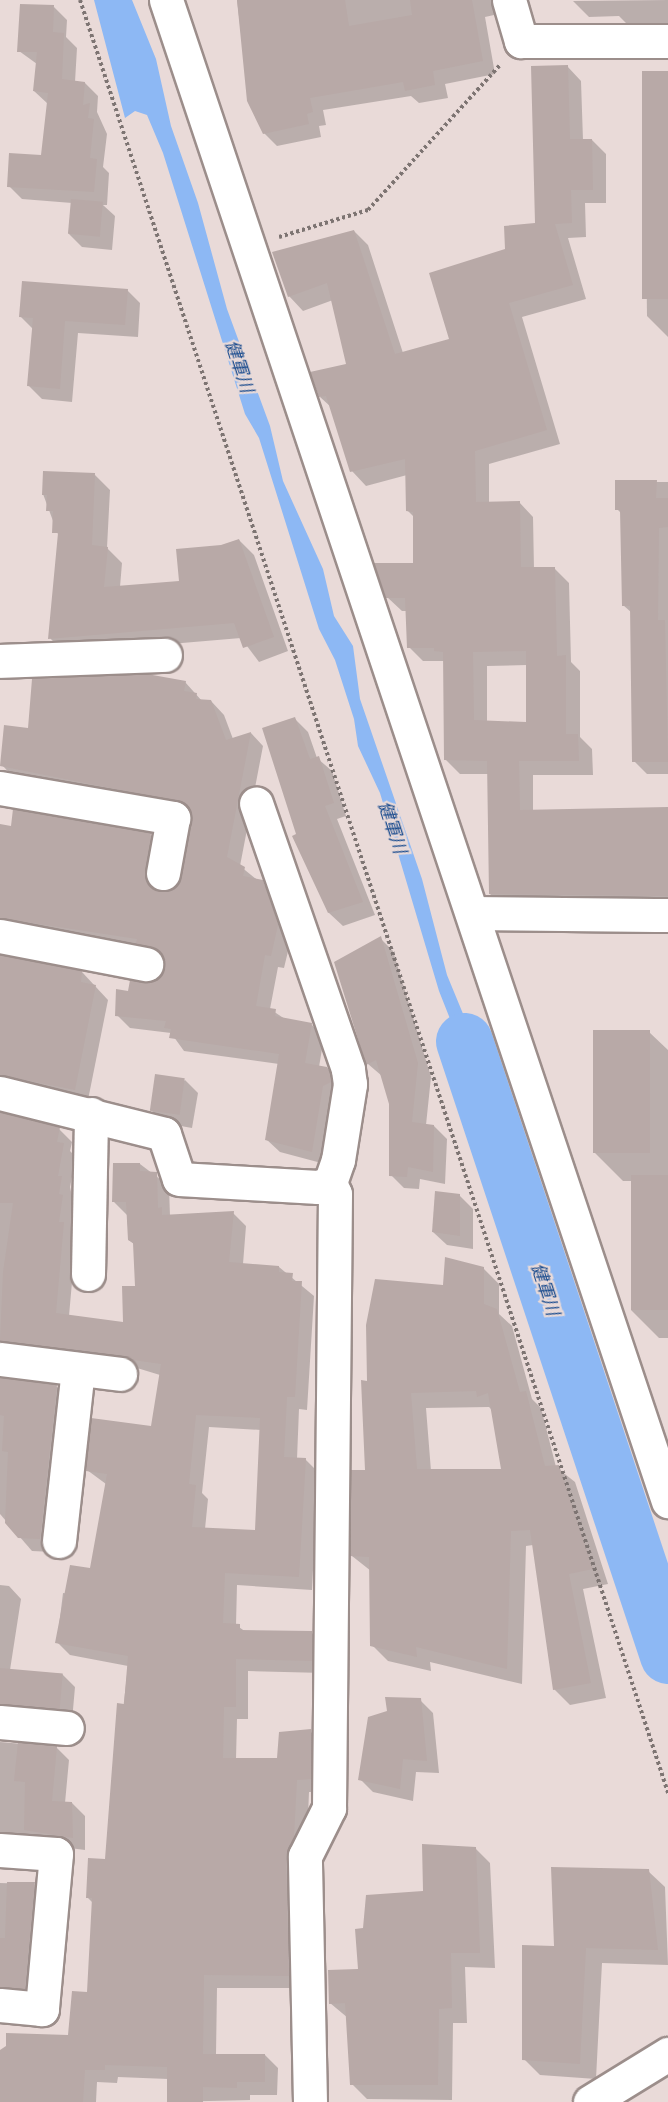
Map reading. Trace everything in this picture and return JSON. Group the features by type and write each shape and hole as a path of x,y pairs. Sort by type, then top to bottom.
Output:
{"street":[{"path":"166,0 668,1501"},
{"path":"509,0 522,41 668,41"},
{"path":"0,661 165,655"},
{"path":"0,788 173,818 163,873"},
{"path":"256,803 348,1069 350,1084 340,1149 330,1183 335,1206 330,1808 305,1856 310,2102"},
{"path":"472,914 668,915"},
{"path":"0,936 146,964"},
{"path":"0,1093 164,1134 179,1179 318,1186 330,1183"},
{"path":"88,1274 91,1114"},
{"path":"0,1359 120,1374"},
{"path":"60,1541 78,1369"},
{"path":"0,1722 67,1728"},
{"path":"0,1850 56,1854 42,2009 0,2005"},
{"path":"590,2102 668,2054"}],"path":[{"path":"80,0 668,1793"},
{"path":"249,246 368,210 522,41"}],"water":[{"path":"94,0 132,0 156,59 171,126 198,203 227,309 270,426 283,481 323,569 334,616 353,646 360,699 422,879 447,975 478,1050 492,1103 509,1114 530,1181 517,1188 439,991 380,793 358,746 354,719 335,660 319,629 259,438 245,414 163,153 147,115 135,111 125,118"}],"building":[{"path":"237,0 345,0 349,26 412,15 410,0 472,0 483,61 433,71 435,85 405,91 403,82 310,98 313,112 307,114 309,124 263,134 247,101"},
{"path":"20,4 54,5 53,32 64,33 62,79 85,82 83,105 90,103 88,118 94,119 90,158 97,159 94,192 7,187 9,153 41,155 48,93 33,91 37,52 17,52"},
{"path":"568,65 570,139 592,139 593,190 571,190 572,223 555,224 573,285 509,303 547,430 475,451 476,502 520,501 521,567 555,567 557,656 566,655 566,734 578,734 579,761 519,761 520,810 668,807 668,896 489,894 487,761 444,760 443,652 434,651 434,648 407,648 405,598 386,598 374,563 413,563 413,512 406,511 405,459 350,472 326,396 319,397 310,372 346,364 327,283 288,297 272,252 354,230 395,354 449,339 429,273 505,249 504,226 535,223 531,66","holes":["526,651 526,722 474,720 473,652"]},
{"path":"642,71 668,71 668,299 642,299"},
{"path":"71,199 103,202 100,237 68,234"},
{"path":"22,281 128,289 125,325 65,321 60,389 27,386 33,318 19,317"},
{"path":"43,471 95,473 92,545 108,547 104,587 179,581 176,549 221,545 239,539 274,637 243,648 234,623 48,639 58,533 52,533 53,511 46,511 47,495 42,495"},
{"path":"615,480 657,480 656,498 668,498 668,527 659,528 658,620 665,620 668,762 632,762 630,606 622,606 620,510 615,510"},
{"path":"147,674 186,681 184,691 197,693 196,699 211,700 226,740 251,732 227,857 245,867 243,876 263,880 278,925 271,956 265,955 256,1006 276,1009 275,1016 312,1023 305,1063 327,1067 330,1073 331,1082 323,1086 312,1152 265,1140 279,1054 169,1038 171,1029 164,1028 166,1021 115,1016 116,989 128,991 130,980 152,982 160,976 164,958 158,950 136,943 137,939 0,918 0,824 11,826 13,809 151,833 146,880 160,891 178,885 191,821 185,803 0,766 4,725 28,728 32,679"},
{"path":"295,717 310,759 319,756 334,803 325,806 363,902 328,913 292,836 296,834 262,728"},
{"path":"381,936 418,1063 412,1122 434,1125 433,1172 408,1167 407,1177 389,1176 389,1104 376,1060 366,1065 334,962"},
{"path":"0,955 82,971 81,982 96,985 75,1090 0,1075"},
{"path":"593,1030 650,1030 650,1153 593,1153"},
{"path":"155,1074 185,1078 180,1115 150,1111"},
{"path":"0,1112 60,1127 57,1142 64,1143 58,1176 62,1176 59,1194 63,1195 59,1222 64,1222 56,1313 123,1322 122,1286 135,1286 133,1243 128,1240 126,1202 112,1202 113,1163 140,1163 140,1171 157,1172 158,1208 162,1207 162,1215 234,1211 229,1262 279,1266 279,1272 293,1273 292,1281 302,1281 295,1397 287,1397 284,1457 306,1458 299,1577 225,1573 223,1623 240,1624 240,1630 312,1631 312,1661 236,1659 236,1707 224,1707 223,1758 277,1758 279,1732 311,1729 311,1779 297,1780 294,1836 286,1856 289,1976 204,1975 203,2054 265,2054 265,2082 237,2082 237,2088 203,2087 203,2102 167,2102 167,2067 105,2065 105,2070 85,2070 83,2102 0,2102 0,2050 6,2046 6,2033 68,2035 72,1991 87,1992 92,1898 86,1898 88,1858 105,1859 117,1703 124,1704 128,1656 55,1643 70,1565 90,1568 107,1474 86,1471 91,1418 151,1426 161,1364 0,1341 3,1272 13,1203 0,1203","holes":["196,1415 260,1418 255,1530 192,1527 196,1485 189,1484"]},
{"path":"631,1175 668,1175 668,1310 631,1310"},
{"path":"435,1191 460,1194 460,1236 432,1232"},
{"path":"445,1257 484,1267 484,1304 497,1309 520,1392 526,1391 545,1466 559,1465 593,1569 569,1574 591,1683 553,1690 530,1530 511,1531 507,1669 416,1647 417,1657 370,1646 369,1557 350,1556 351,1470 365,1470 361,1380 367,1381 366,1325 375,1279 443,1285","holes":["476,1391 477,1397 488,1393 501,1469 417,1469 411,1393"]},
{"path":"0,1378 57,1385 40,1539 18,1538 5,1523 8,1452 2,1451 4,1416 0,1415"},
{"path":"0,1668 63,1673 60,1709 0,1704"},
{"path":"385,1697 421,1698 427,1761 403,1759 400,1789 358,1780 368,1717 387,1711"},
{"path":"18,1742 57,1746 52,1801 72,1802 73,1838 24,1830 25,1782 14,1781"},
{"path":"422,1844 476,1847 480,1953 451,1953 452,2008 439,2009 438,2085 350,2085 345,2003 329,2004 328,1970 358,1969 355,1929 363,1928 366,1895 423,1891"},
{"path":"551,1867 649,1869 658,1950 586,1948 580,2064 522,2060 522,1945 554,1946"},
{"path":"7,1882 35,1882 25,1989 0,1987 0,1938 5,1938"}],"waterway":[{"name":"健軍川","path":"464,1041 668,1655"}]}
